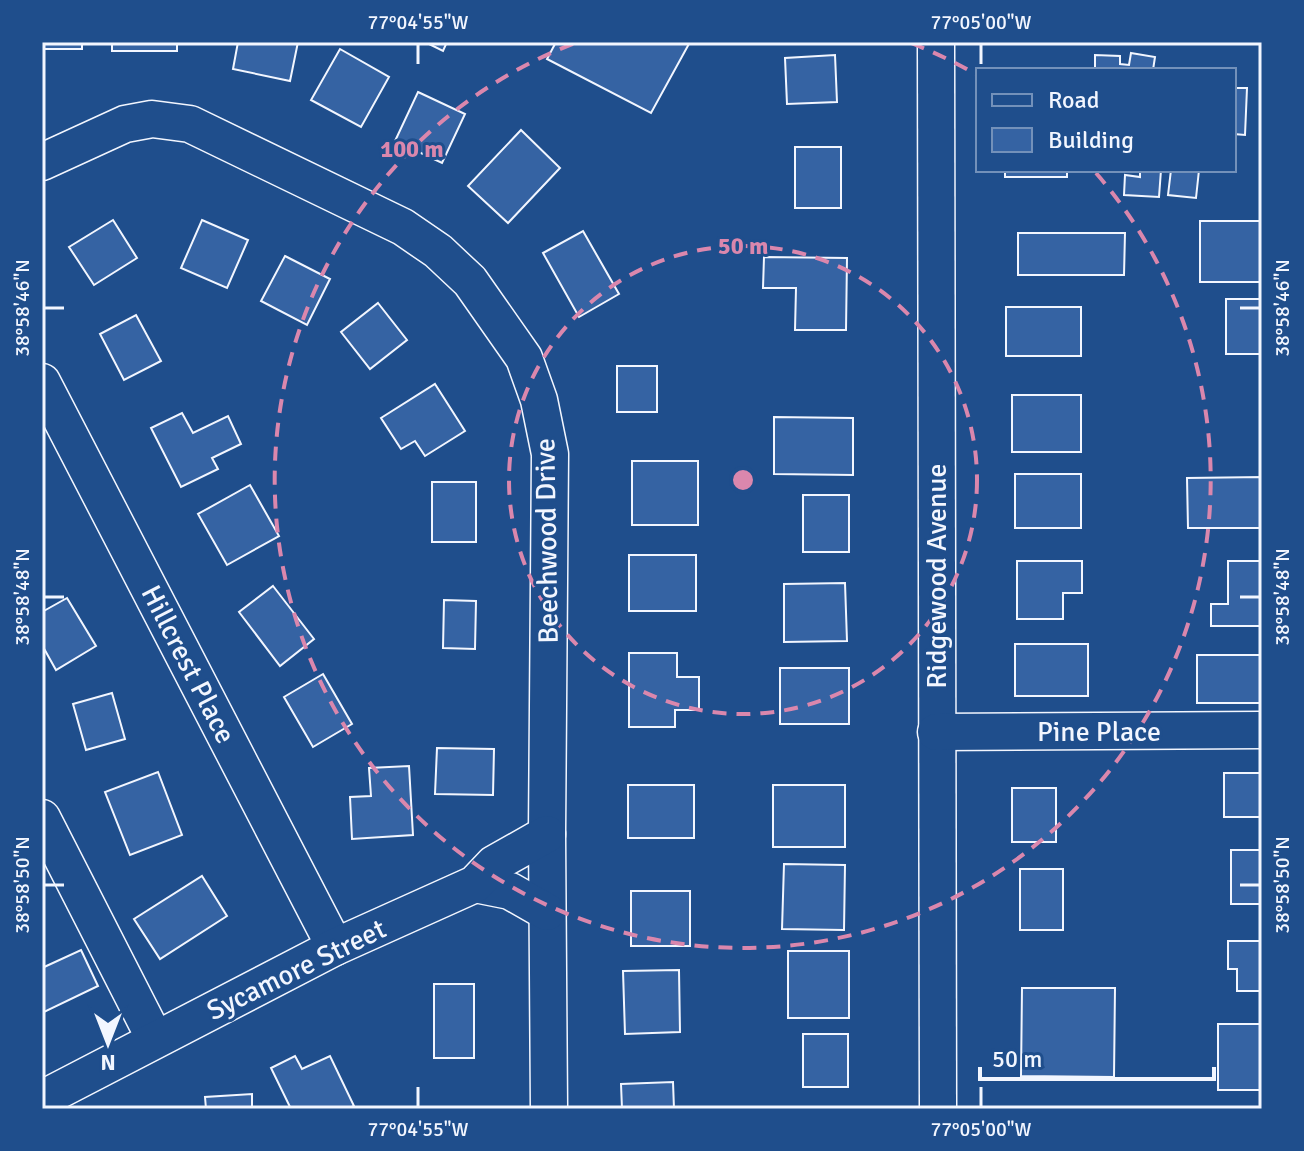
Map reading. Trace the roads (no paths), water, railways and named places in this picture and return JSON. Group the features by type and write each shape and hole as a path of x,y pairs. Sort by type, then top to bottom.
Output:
{"street":[{"name":"Ridgewood Avenue","path":"936,42 938,1109"},
{"name":"Beechwood Drive","path":"42,162 125,124 152,119 190,124 403,227 438,251 477,291 524,358 539,400 550,454 547,834 549,1109"},
{"name":"Hillcrest Place","path":"42,382 335,947"},
{"name":"Pine Place","path":"936,732 1262,730"},
{"path":"42,818 155,1039"},
{"name":"Sycamore Street","path":"42,1099 335,947 475,884 494,864 547,834"},
{"path":"475,884 510,891 547,912"}]}
